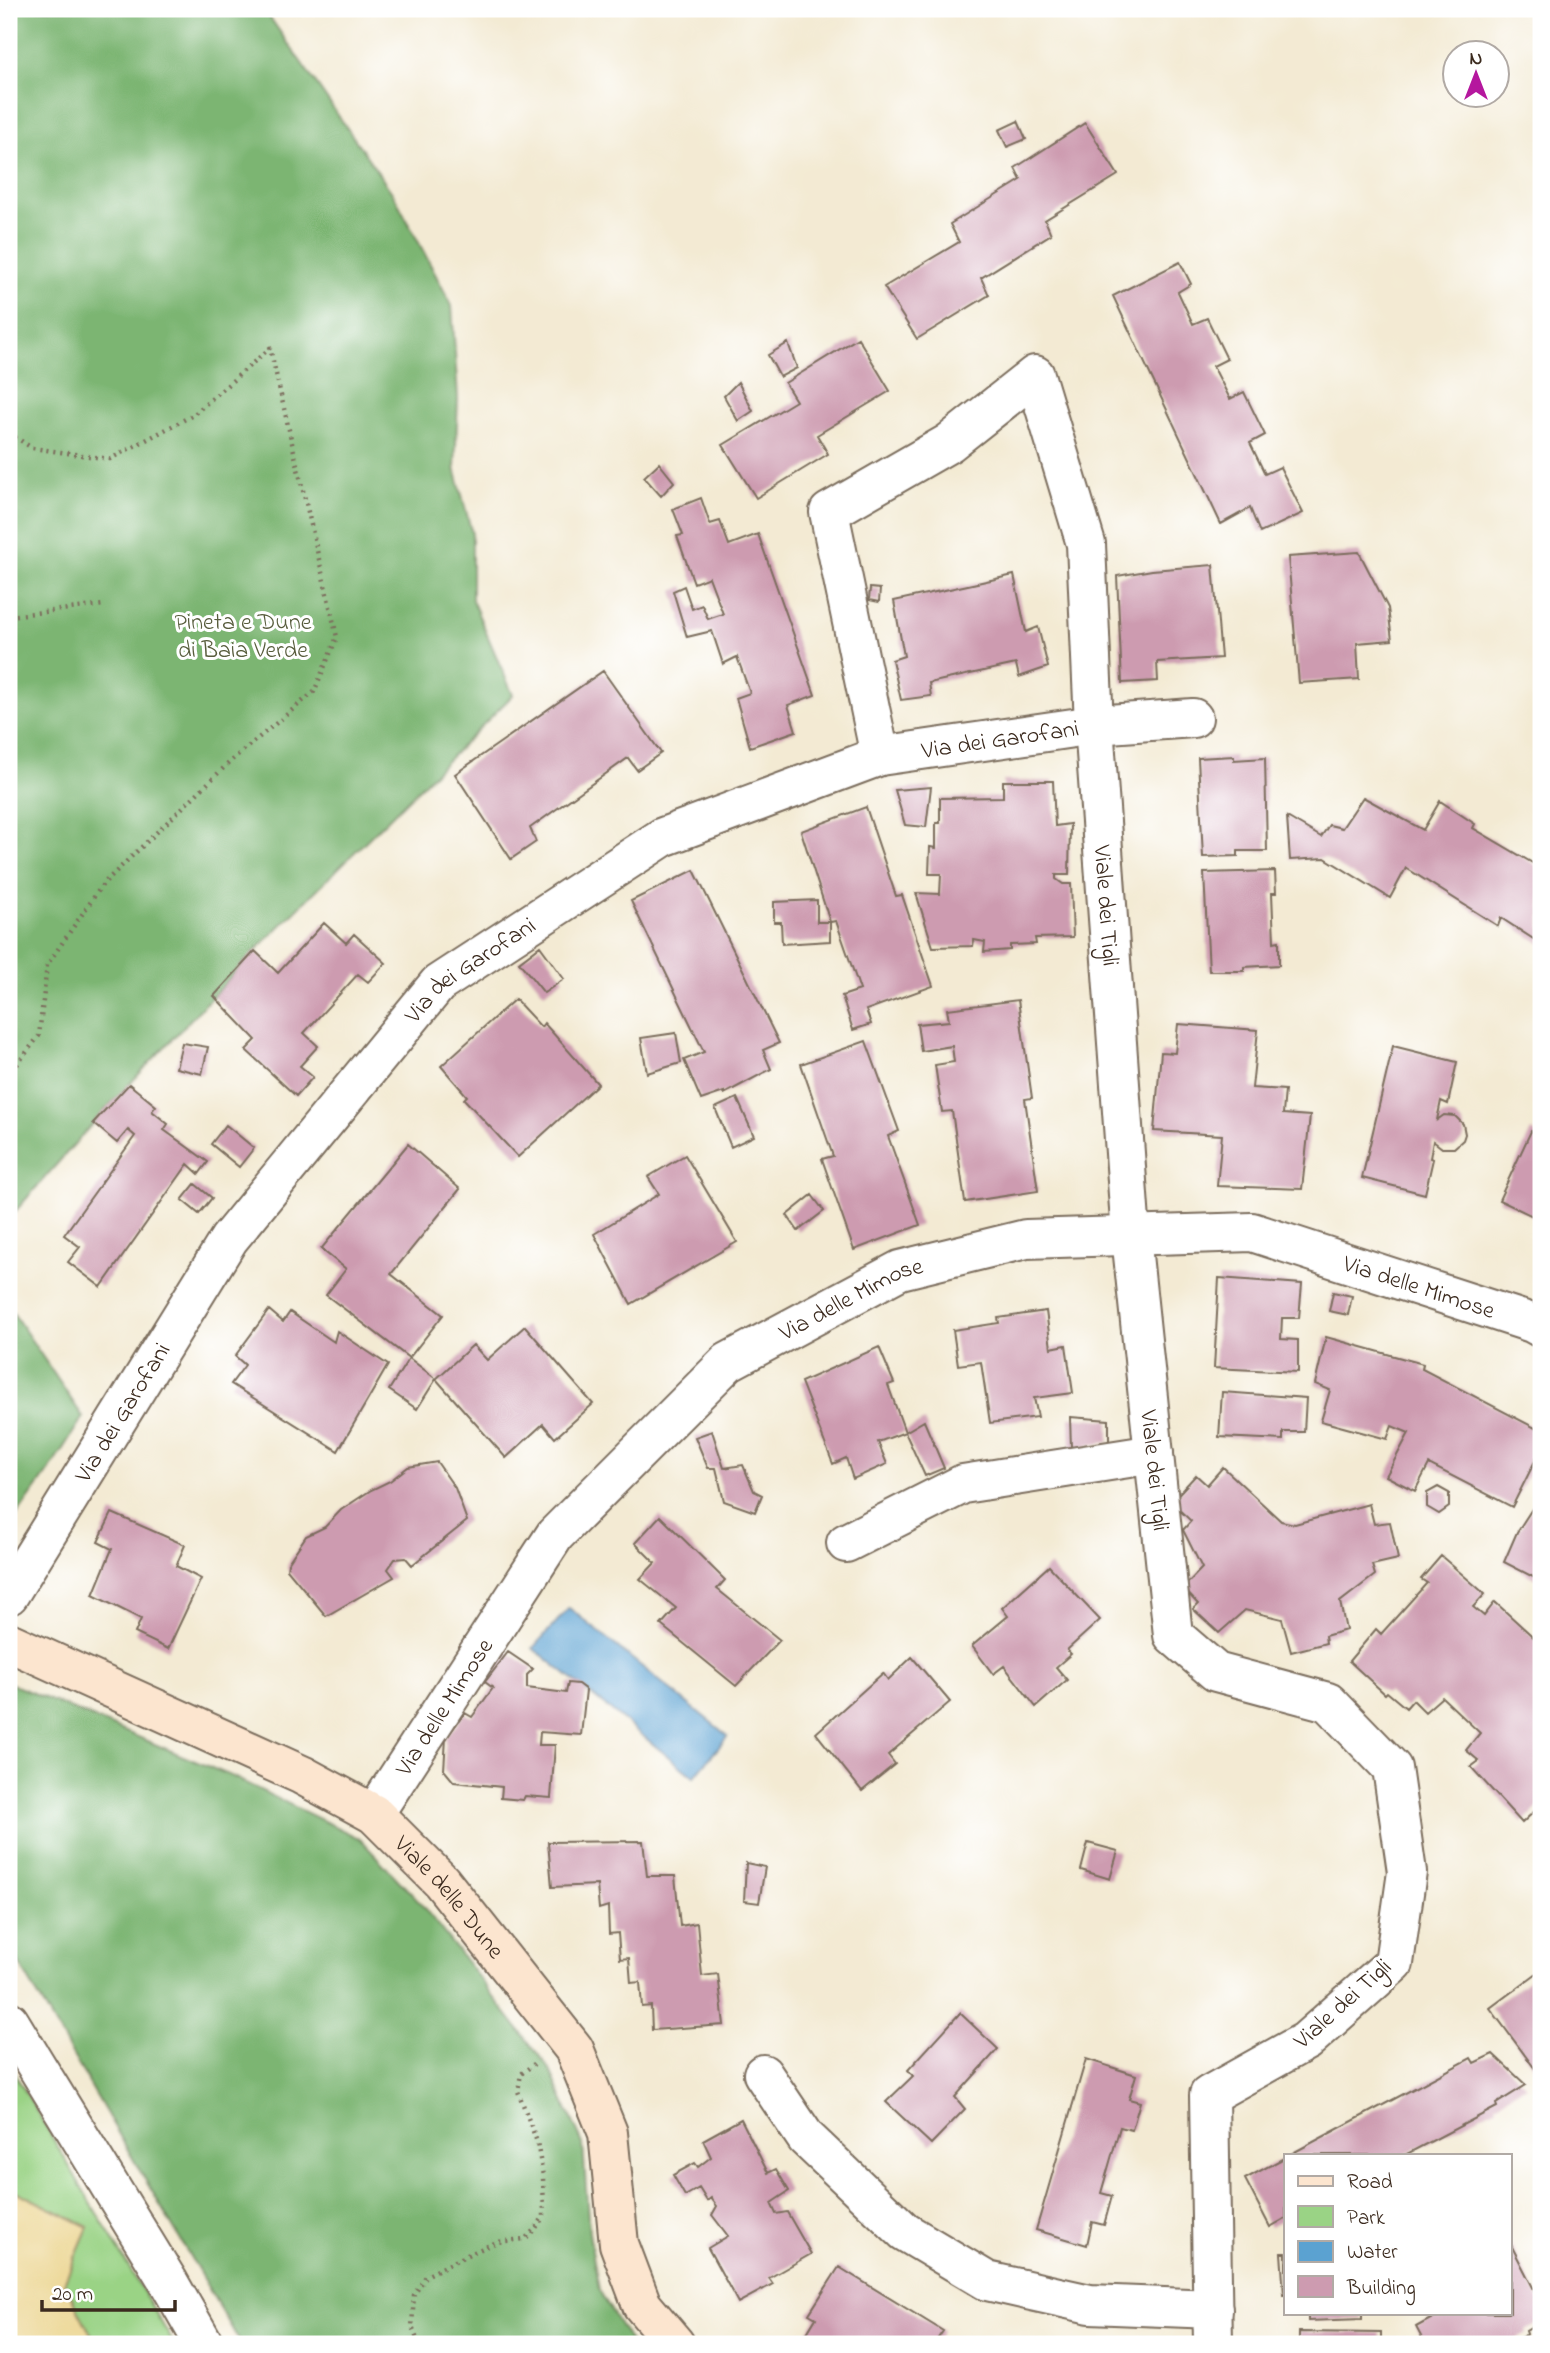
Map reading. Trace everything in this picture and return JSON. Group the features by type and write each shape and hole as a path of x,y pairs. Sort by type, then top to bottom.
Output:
{"street":[{"name":"Viale dei Tigli","path":"880,756 829,512 949,443 1035,375 1086,544 1094,725 1131,1236 1172,1635 1216,1672 1328,1702 1392,1768 1407,1872 1394,1963 1306,2041 1209,2095 1213,2327"},
{"name":"Via dei Garofani","path":"9,1595 229,1239 438,984 663,837 880,756 1094,725 1194,718"},
{"name":"Via delle Mimose","path":"374,1814 555,1535 728,1362 900,1270 1026,1239 1252,1232 1541,1328"},
{"path":"846,1544 962,1484 1154,1454"},
{"name":"Viale delle Dune","path":"9,1642 302,1775 374,1814 441,1881 574,2049 608,2133 619,2245 642,2305 675,2344"},
{"path":"9,2021 204,2344"},
{"path":"763,2074 806,2138 905,2232 988,2281 1090,2304 1213,2327"}],"path":[{"path":"9,433 32,448 110,459 193,415 270,348 337,637 314,692 234,758 103,884 47,965 39,1036 9,1075"},
{"path":"9,615 103,606"},
{"path":"419,2344 412,2327 414,2295 426,2276 497,2242 525,2239 544,2217 543,2176 537,2142 518,2091 521,2074 531,2066 574,2049"}],"green space":[{"name":"Pineta e Dune di Baia Verde","path":"9,9 264,9 395,197 452,306 458,399 455,468 472,534 472,600 513,695 255,951 93,1123 12,1215 9,1239"},
{"path":"9,1307 83,1417 49,1471 9,1526"},
{"path":"9,1683 231,1776 359,1838 421,1904 549,2068 583,2144 589,2233 599,2290 631,2344 241,2344 9,1946"},
{"path":"9,2064 174,2344 96,2344 64,2283 88,2227 9,2188"}],"sand":[{"path":"9,2188 88,2227 64,2283 96,2344 9,2344"}],"water":[{"path":"569,1608 728,1736 694,1777 533,1648"}],"building":[{"path":"1018,121 1026,139 1007,147 999,130"},
{"path":"1085,123 1118,175 1045,220 1051,234 981,278 989,295 917,339 884,287 959,242 950,224 1021,180 1015,168"},
{"path":"1180,262 1191,284 1178,292 1193,324 1207,318 1227,359 1213,366 1230,399 1244,392 1265,435 1250,443 1265,474 1280,467 1303,513 1260,533 1250,508 1221,524 1113,296"},
{"path":"858,338 890,391 817,435 828,454 756,498 723,445 796,401 785,383"},
{"path":"788,343 797,368 780,377 768,355"},
{"path":"738,382 753,411 738,421 724,396"},
{"path":"659,463 674,482 661,496 644,477"},
{"path":"701,498 710,524 720,521 729,545 758,534 815,695 788,705 796,731 750,747 736,698 750,693 737,657 723,664 712,631 687,637 673,591 684,586 692,609 702,605 708,619 723,614 709,577 694,583 677,536 683,535 673,509"},
{"path":"1359,552 1388,608 1392,640 1357,643 1359,679 1299,683 1288,557"},
{"path":"1213,565 1221,658 1157,662 1158,681 1122,683 1117,576"},
{"path":"1014,575 1026,632 1038,627 1048,667 1019,677 1016,664 929,683 931,696 901,700 892,660 904,656 894,601"},
{"path":"870,588 880,589 879,602 869,600"},
{"path":"603,671 661,753 637,770 628,758 530,828 536,842 511,859 455,774"},
{"path":"1234,756 1234,760 1265,758 1267,851 1238,851 1238,856 1203,857 1198,758"},
{"path":"1003,781 1053,781 1055,826 1070,824 1069,875 1056,875 1056,879 1063,884 1071,884 1073,937 1035,938 1036,944 1010,945 1010,950 984,952 985,942 974,940 973,946 933,947 916,893 940,894 941,874 929,874 930,847 936,848 936,823 940,823 940,798 1003,797"},
{"path":"931,787 926,827 905,825 895,790"},
{"path":"1363,797 1423,830 1440,801 1475,824 1473,828 1541,868 1541,944 1501,918 1498,926 1406,868 1390,898 1325,858 1290,860 1287,817 1321,837 1329,825 1342,828"},
{"path":"866,807 896,896 902,895 933,986 866,1010 871,1024 853,1030 842,996 860,990 836,921 830,922 801,831"},
{"path":"694,870 779,1043 763,1050 771,1069 724,1094 701,1100 684,1060 704,1052 631,901"},
{"path":"1275,871 1276,893 1272,893 1274,942 1279,941 1279,965 1244,967 1244,971 1209,971 1204,873"},
{"path":"817,900 817,922 830,922 830,941 782,944 781,922 774,922 774,902"},
{"path":"324,923 346,943 354,934 386,963 368,982 358,974 304,1033 318,1046 300,1066 313,1077 296,1096 246,1050 256,1040 214,996 255,951 278,973"},
{"path":"540,946 564,979 544,993 519,962"},
{"path":"515,999 541,1027 544,1023 598,1084 518,1157 464,1099 467,1096 441,1066"},
{"path":"1018,1000 1032,1098 1025,1099 1038,1191 965,1202 952,1111 942,1112 935,1065 954,1062 952,1046 921,1051 917,1024 949,1021 947,1009"},
{"path":"1178,1024 1258,1030 1252,1088 1285,1090 1283,1114 1310,1116 1302,1189 1217,1186 1222,1135 1154,1131 1161,1052 1175,1053"},
{"path":"676,1033 681,1063 647,1073 641,1038"},
{"path":"866,1041 899,1131 888,1136 920,1225 854,1250 822,1159 833,1156 801,1064"},
{"path":"182,1043 208,1047 202,1074 176,1068"},
{"path":"1393,1046 1457,1062 1448,1104 1441,1101 1437,1120 1444,1115 1455,1116 1463,1124 1465,1134 1463,1140 1454,1148 1442,1148 1433,1141 1430,1158 1433,1159 1425,1194 1362,1178"},
{"path":"129,1084 156,1106 152,1111 168,1124 164,1130 208,1162 199,1174 188,1164 101,1287 68,1262 80,1247 64,1235 135,1136 128,1130 117,1143 93,1123"},
{"path":"737,1098 754,1136 731,1147 715,1108"},
{"path":"226,1125 254,1148 239,1167 211,1144"},
{"path":"1531,1131 1541,1136 1541,1220 1499,1200"},
{"path":"408,1144 460,1189 391,1274 443,1315 409,1358 326,1295 346,1269 321,1249"},
{"path":"685,1155 737,1242 631,1304 594,1234 659,1194 648,1177"},
{"path":"195,1184 212,1198 199,1214 182,1200"},
{"path":"812,1195 824,1211 798,1231 787,1215"},
{"path":"1219,1278 1302,1284 1299,1318 1282,1318 1281,1339 1298,1340 1298,1372 1214,1368"},
{"path":"1333,1292 1352,1296 1348,1315 1329,1311"},
{"path":"269,1310 283,1322 290,1312 334,1342 337,1331 388,1365 338,1451 231,1384 245,1365 235,1356"},
{"path":"1046,1311 1051,1348 1066,1345 1073,1393 1034,1398 1038,1417 990,1423 981,1362 958,1365 953,1330 999,1323 998,1318"},
{"path":"525,1326 593,1404 555,1438 543,1424 506,1458 436,1379 473,1345 487,1360"},
{"path":"1326,1337 1423,1364 1422,1369 1541,1431 1541,1449 1512,1507 1429,1464 1415,1491 1386,1476 1409,1433 1392,1426 1387,1439 1321,1421 1330,1390 1315,1384"},
{"path":"879,1347 894,1383 888,1385 905,1432 878,1442 887,1464 853,1479 846,1458 833,1464 801,1382"},
{"path":"409,1358 436,1379 417,1409 389,1390"},
{"path":"1222,1392 1306,1398 1304,1432 1283,1432 1283,1440 1219,1437"},
{"path":"1070,1417 1109,1420 1109,1442 1071,1448"},
{"path":"924,1421 944,1468 925,1476 905,1432"},
{"path":"712,1431 724,1468 743,1465 754,1491 762,1495 755,1512 724,1501 716,1468 708,1468 695,1437"},
{"path":"437,1462 455,1488 467,1521 412,1565 406,1558 395,1559 388,1569 394,1577 326,1616 287,1569 288,1563 306,1536 325,1527 341,1510 408,1467"},
{"path":"1223,1467 1281,1521 1295,1524 1369,1504 1374,1524 1390,1522 1398,1559 1372,1565 1375,1575 1340,1602 1346,1630 1325,1636 1326,1643 1291,1652 1282,1619 1245,1610 1219,1633 1193,1609 1198,1604 1183,1588 1202,1568 1183,1530 1191,1521 1171,1502 1196,1475 1207,1485"},
{"path":"1438,1487 1449,1493 1449,1507 1439,1514 1427,1507 1427,1493"},
{"path":"1541,1495 1541,1581 1504,1562 1517,1532"},
{"path":"112,1513 185,1545 176,1566 201,1579 168,1649 135,1633 141,1619 93,1595 112,1549 98,1542"},
{"path":"660,1516 725,1580 717,1589 780,1640 736,1686 661,1625 676,1608 640,1579 655,1563 635,1543"},
{"path":"1441,1556 1485,1594 1473,1607 1484,1616 1495,1602 1541,1644 1541,1805 1522,1823 1471,1767 1479,1761 1466,1750 1480,1733 1442,1697 1425,1712 1413,1700 1406,1708 1387,1692 1385,1694 1349,1661 1376,1629 1381,1634 1427,1583 1421,1579"},
{"path":"1049,1566 1100,1620 1067,1650 1071,1654 1056,1667 1067,1680 1036,1707 1004,1666 993,1674 972,1646 1008,1616 1002,1608"},
{"path":"508,1652 533,1669 527,1675 527,1688 566,1693 568,1683 578,1684 586,1690 581,1735 540,1732 539,1745 555,1745 551,1798 501,1798 502,1787 454,1782 444,1770 446,1738 465,1713 472,1717 493,1688 485,1682"},
{"path":"912,1657 950,1702 888,1755 895,1764 862,1791 816,1733 883,1673 888,1680"},
{"path":"643,1841 647,1876 675,1876 680,1926 697,1923 702,1976 718,1974 724,2025 652,2030 651,2006 642,2007 640,1982 631,1983 629,1958 620,1959 618,1933 609,1934 608,1906 599,1909 597,1885 552,1887 548,1842"},
{"path":"1088,1843 1118,1851 1110,1879 1081,1870"},
{"path":"746,1863 765,1867 759,1903 744,1901"},
{"path":"1541,1970 1541,2077 1490,2008"},
{"path":"960,2013 998,2049 955,2097 965,2109 931,2144 886,2102 913,2076 908,2070"},
{"path":"1493,2054 1526,2085 1496,2104 1497,2107 1407,2154 1291,2154 1471,2058 1474,2063"},
{"path":"1086,2059 1136,2075 1129,2099 1140,2102 1132,2130 1120,2127 1101,2193 1112,2196 1104,2225 1092,2222 1087,2245 1036,2230"},
{"path":"741,2119 768,2173 776,2169 789,2191 771,2203 776,2214 787,2212 811,2254 769,2278 773,2284 738,2303 708,2248 728,2236 712,2215 717,2206 711,2198 707,2201 699,2188 685,2196 673,2175 695,2163 698,2167 711,2157 703,2140"},
{"path":"1284,2158 1284,2219 1270,2227 1245,2179"},
{"path":"1512,2247 1541,2303 1541,2322 1509,2344 1425,2344 1416,2327 1438,2315 1512,2314"},
{"path":"1281,2253 1284,2253 1284,2295"},
{"path":"839,2267 943,2331 934,2344 813,2344 804,2338 816,2318 809,2314"},
{"path":"1308,2314 1362,2314 1362,2319 1308,2321"},
{"path":"1299,2332 1381,2333 1381,2344 1299,2344"}]}
